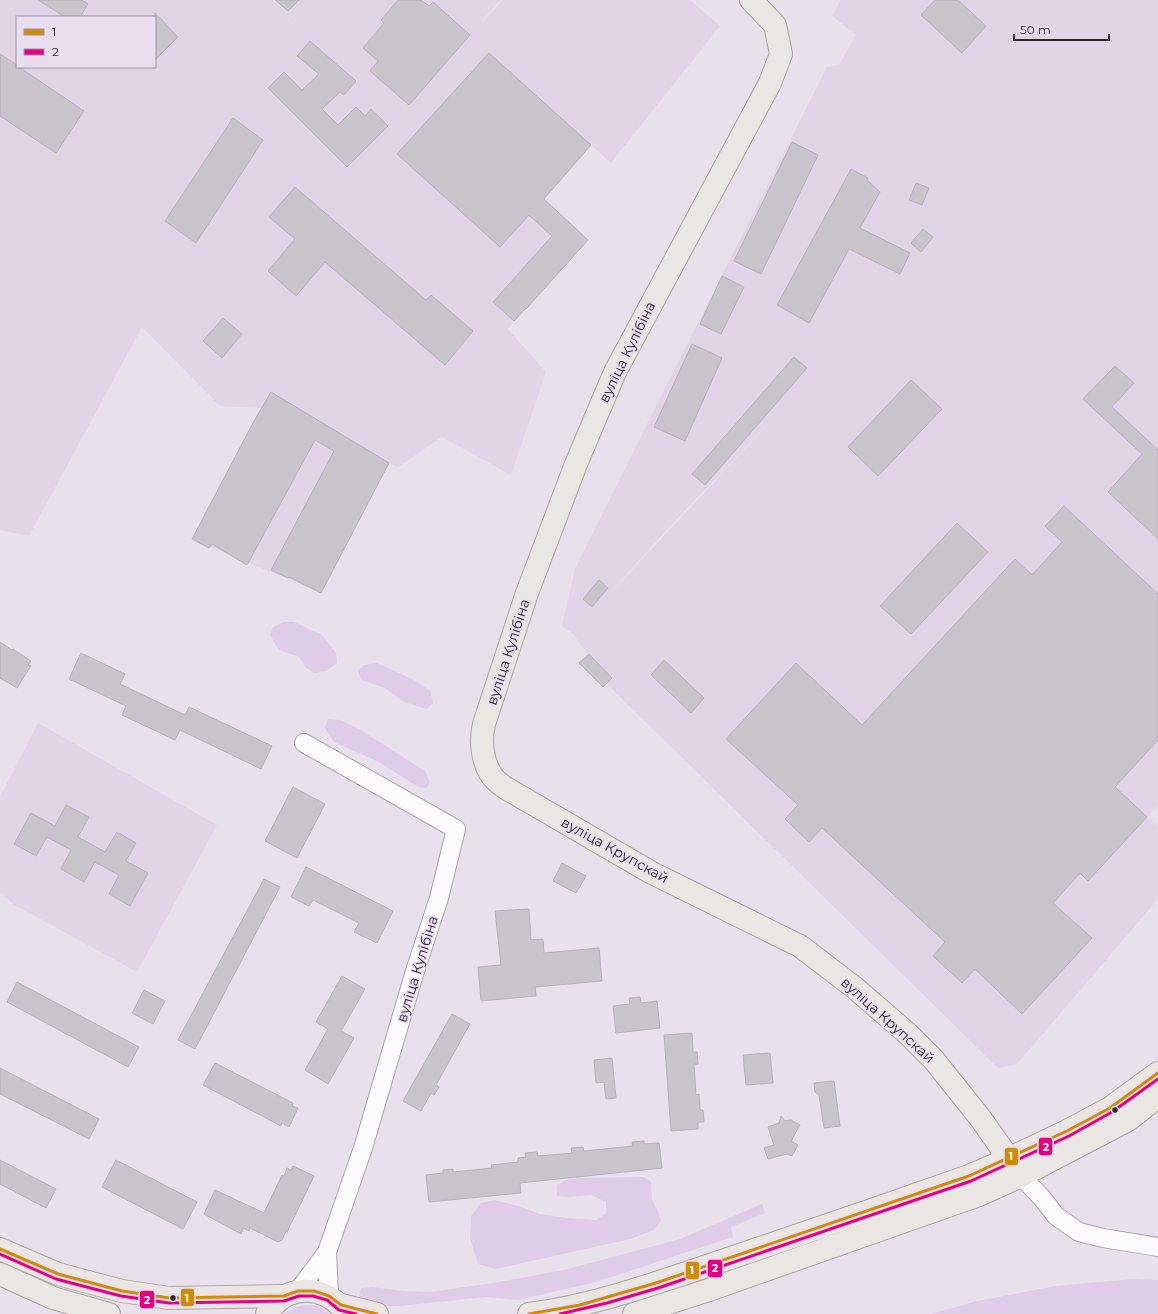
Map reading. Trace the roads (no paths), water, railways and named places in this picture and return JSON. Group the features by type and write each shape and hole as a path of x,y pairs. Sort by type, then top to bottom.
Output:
{"main road":[{"name":"вуліца Кулібіна","path":"484,724 527,593 576,464 615,372 770,83 781,54 775,25 751,0"},
{"name":"вуліца Крупскай","path":"484,724 482,733 484,760 493,777 504,787 645,869 800,946 855,988 908,1034 934,1060 981,1119 1008,1159 1022,1176"},
{"path":"529,1314 547,1312 597,1301 678,1276 962,1179 1067,1131 1110,1108 1158,1073"},
{"path":"634,1314 709,1290 979,1195 1022,1176 1128,1120 1158,1097"},
{"path":"0,1249 58,1274 122,1291 169,1298 291,1294 314,1291 339,1305 377,1314"},
{"path":"0,1274 53,1298 109,1314"},
{"path":"267,1314 272,1306 291,1294"}],"street":[{"name":"вуліца Кулібіна","path":"291,1294 327,1252 363,1148 438,898 456,829 304,743"},
{"path":"1022,1176 1056,1216 1079,1232 1103,1238 1158,1247"},
{"name":"вуліца Кулібіна","path":"327,1252 339,1305"}]}
